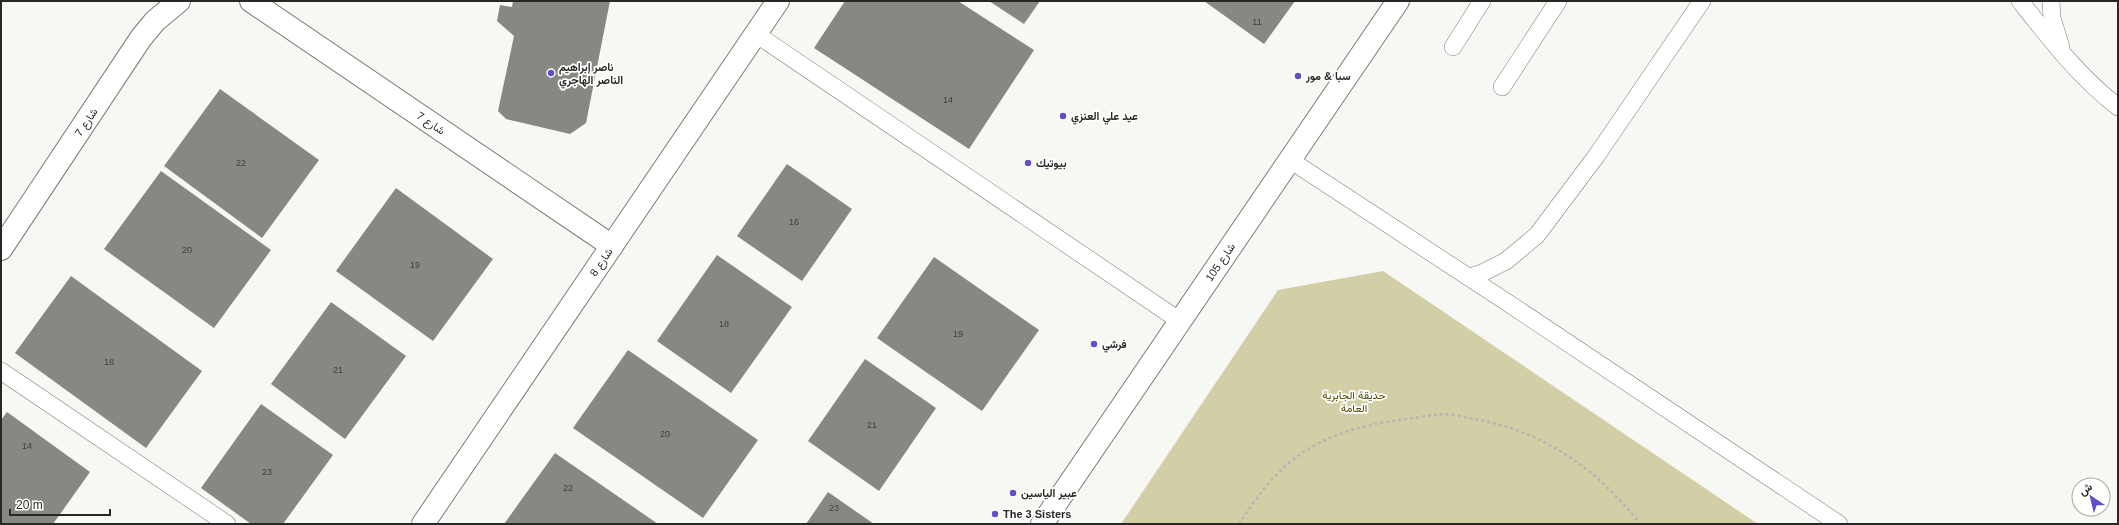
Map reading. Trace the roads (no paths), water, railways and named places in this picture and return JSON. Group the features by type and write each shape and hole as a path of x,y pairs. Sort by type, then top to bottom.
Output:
{"street":[{"name":"شارع 7","path":"1,249 141,38 155,21 179,1"},
{"name":"شارع 7","path":"251,1 612,246"},
{"name":"شارع 8","path":"423,524 778,1"},
{"name":"شارع 105","path":"1042,524 1398,1"}],"lane":[{"path":"1453,47 1482,1"},
{"path":"1502,88 1558,1"},
{"path":"1469,277 1482,273 1506,261 1537,236 1597,155 1702,1"},
{"path":"2020,1 2065,58 2086,80 2117,105"},
{"path":"2051,1 2052,18 2065,58"},
{"path":"756,34 1180,321"},
{"path":"1290,160 1469,277 1839,524"},
{"path":"1,371 227,524"}],"place":[{"name":"ناصر إبراهيم الناصر الهاجري","path":"551,73"},
{"name":"سبا & مور","path":"1298,76"},
{"name":"عيد علي العنزي","path":"1063,116"},
{"name":"بيوتيك","path":"1028,163"},
{"name":"فرشي","path":"1094,344"},
{"name":"عبير الياسين","path":"1013,493"},
{"name":"The 3 Sisters","path":"995,514"}],"park label":[{"name":"حديقة الجابرية العامة","path":"1354,401"}]}
